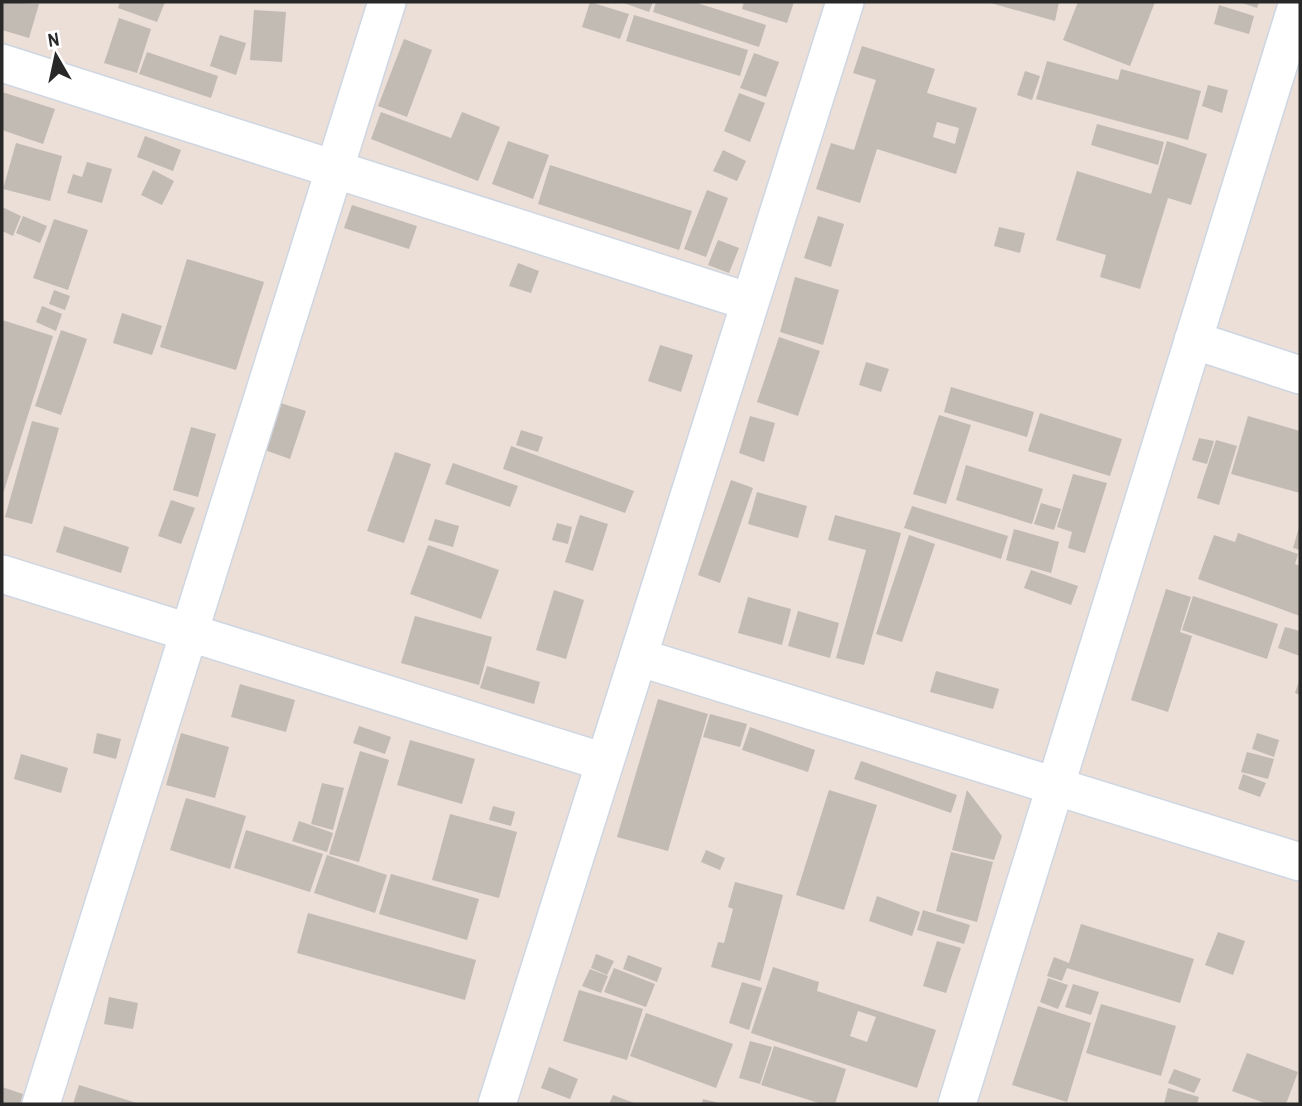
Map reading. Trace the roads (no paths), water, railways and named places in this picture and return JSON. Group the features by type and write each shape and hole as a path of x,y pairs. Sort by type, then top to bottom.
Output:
{"street":[{"path":"41,1104 387,2"},
{"path":"497,1104 845,2"},
{"path":"957,1104 1298,2"},
{"path":"2,63 750,302"},
{"path":"1193,340 1300,375"},
{"path":"2,574 604,762"},
{"path":"638,657 1300,862"}]}
